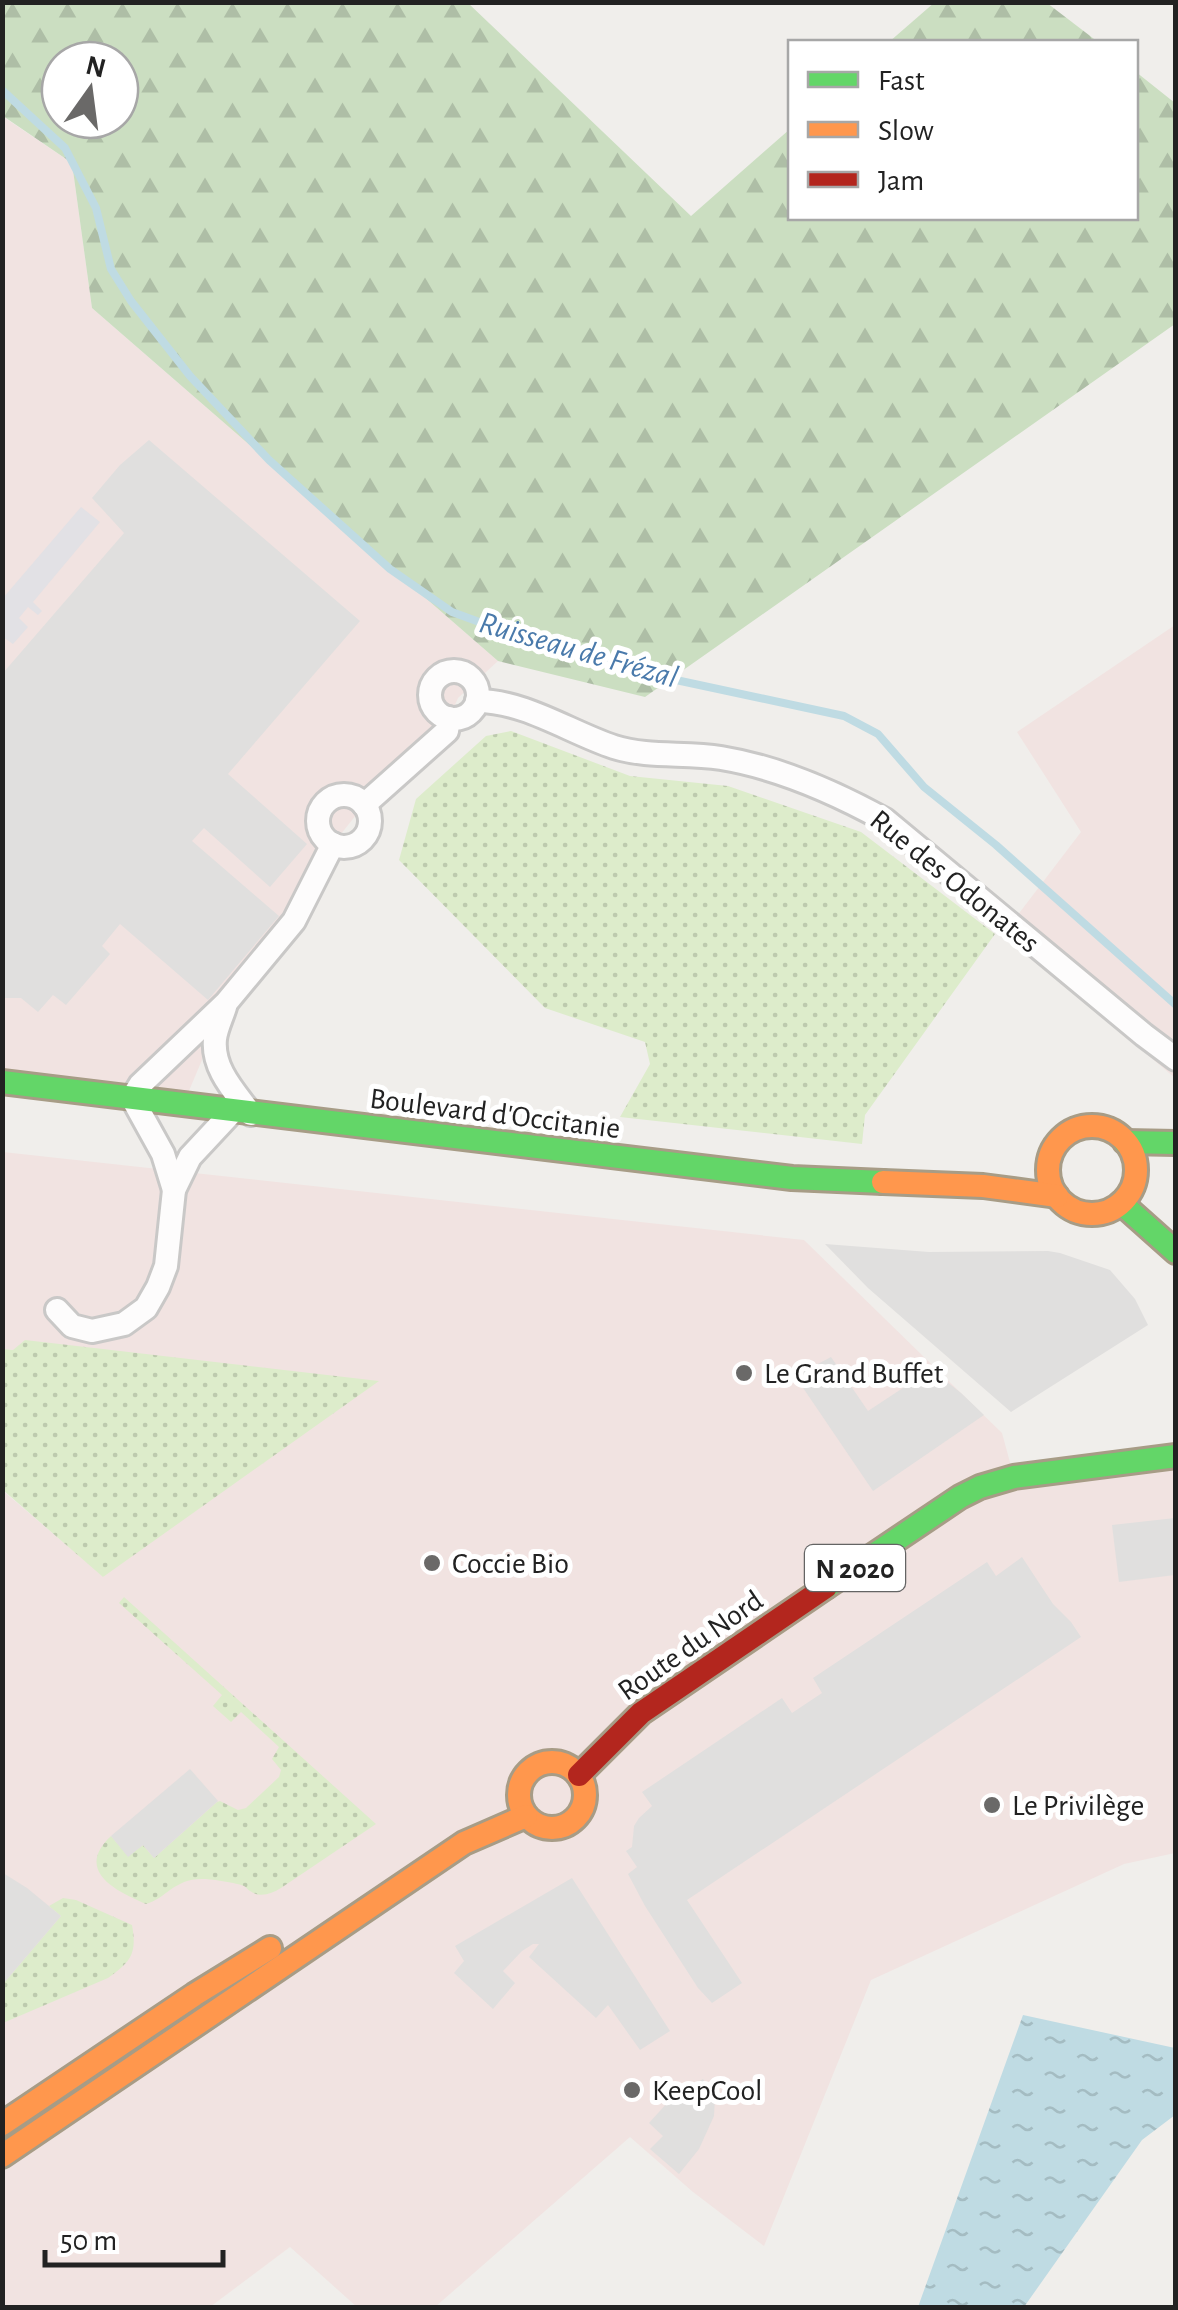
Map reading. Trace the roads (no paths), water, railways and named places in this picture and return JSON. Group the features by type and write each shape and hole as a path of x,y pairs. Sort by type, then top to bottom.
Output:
{"main road":[{"name":"Boulevard d'Occitanie","path":"2,1082 792,1178 983,1186 1057,1196 1072,1209 1086,1214 1100,1213 1121,1203"},
{"name":"Boulevard d'Occitanie","path":"983,1186 1048,1160 1063,1136 1076,1128 1104,1127 1126,1142 1176,1144"},
{"path":"1126,1142 1135,1158 1136,1177 1121,1203 1176,1252"},
{"path":"1136,1177 1176,1159"},
{"path":"1048,1160 1048,1175 1057,1196"},
{"name":"Route du Nord","path":"579,1775 660,1699 960,1498 1014,1477 1176,1456"},
{"path":"551,1761 571,1768 585,1789 578,1816 566,1825 544,1827 534,1823 522,1807 519,1787 531,1769 540,1764 551,1761"},
{"path":"2,2124 454,1828 522,1807"},
{"path":"2,2156 522,1807"}],"street":[{"path":"449,672 468,675 478,691 477,701 466,715 449,718 440,714 431,700 434,683 449,672"},
{"name":"Rue des Odonates","path":"477,701 529,711 617,748 646,754 721,758 798,780 850,801 885,820 1176,1059"},
{"path":"364,805 447,731 449,718"},
{"path":"347,795 364,805 370,824 360,840 343,847 324,838 318,818 328,800 347,795"},
{"path":"174,1190 163,1154 132,1098 140,1085 226,1003 294,921 333,844"},
{"path":"57,1310 72,1326 92,1331 124,1324 146,1308 158,1287 166,1266 174,1190 190,1156 241,1113 216,1058 215,1038 226,1003"}],"water":[{"path":"1023,2015 1175,2048 1175,2115 1142,2140 1024,2307 918,2307"}],"waterway":[{"name":"Ruisseau de Frézal","path":"2,90 65,148 96,208 111,269 190,376 269,460 390,569 452,612 537,643 662,677 844,716 878,734 924,787 996,845 1176,1005"}],"place":[{"name":"Le Grand Buffet","path":"744,1373"},
{"name":"Coccie Bio","path":"432,1563"},
{"name":"Le Privilège","path":"992,1805"},
{"name":"KeepCool","path":"632,2090"}]}
